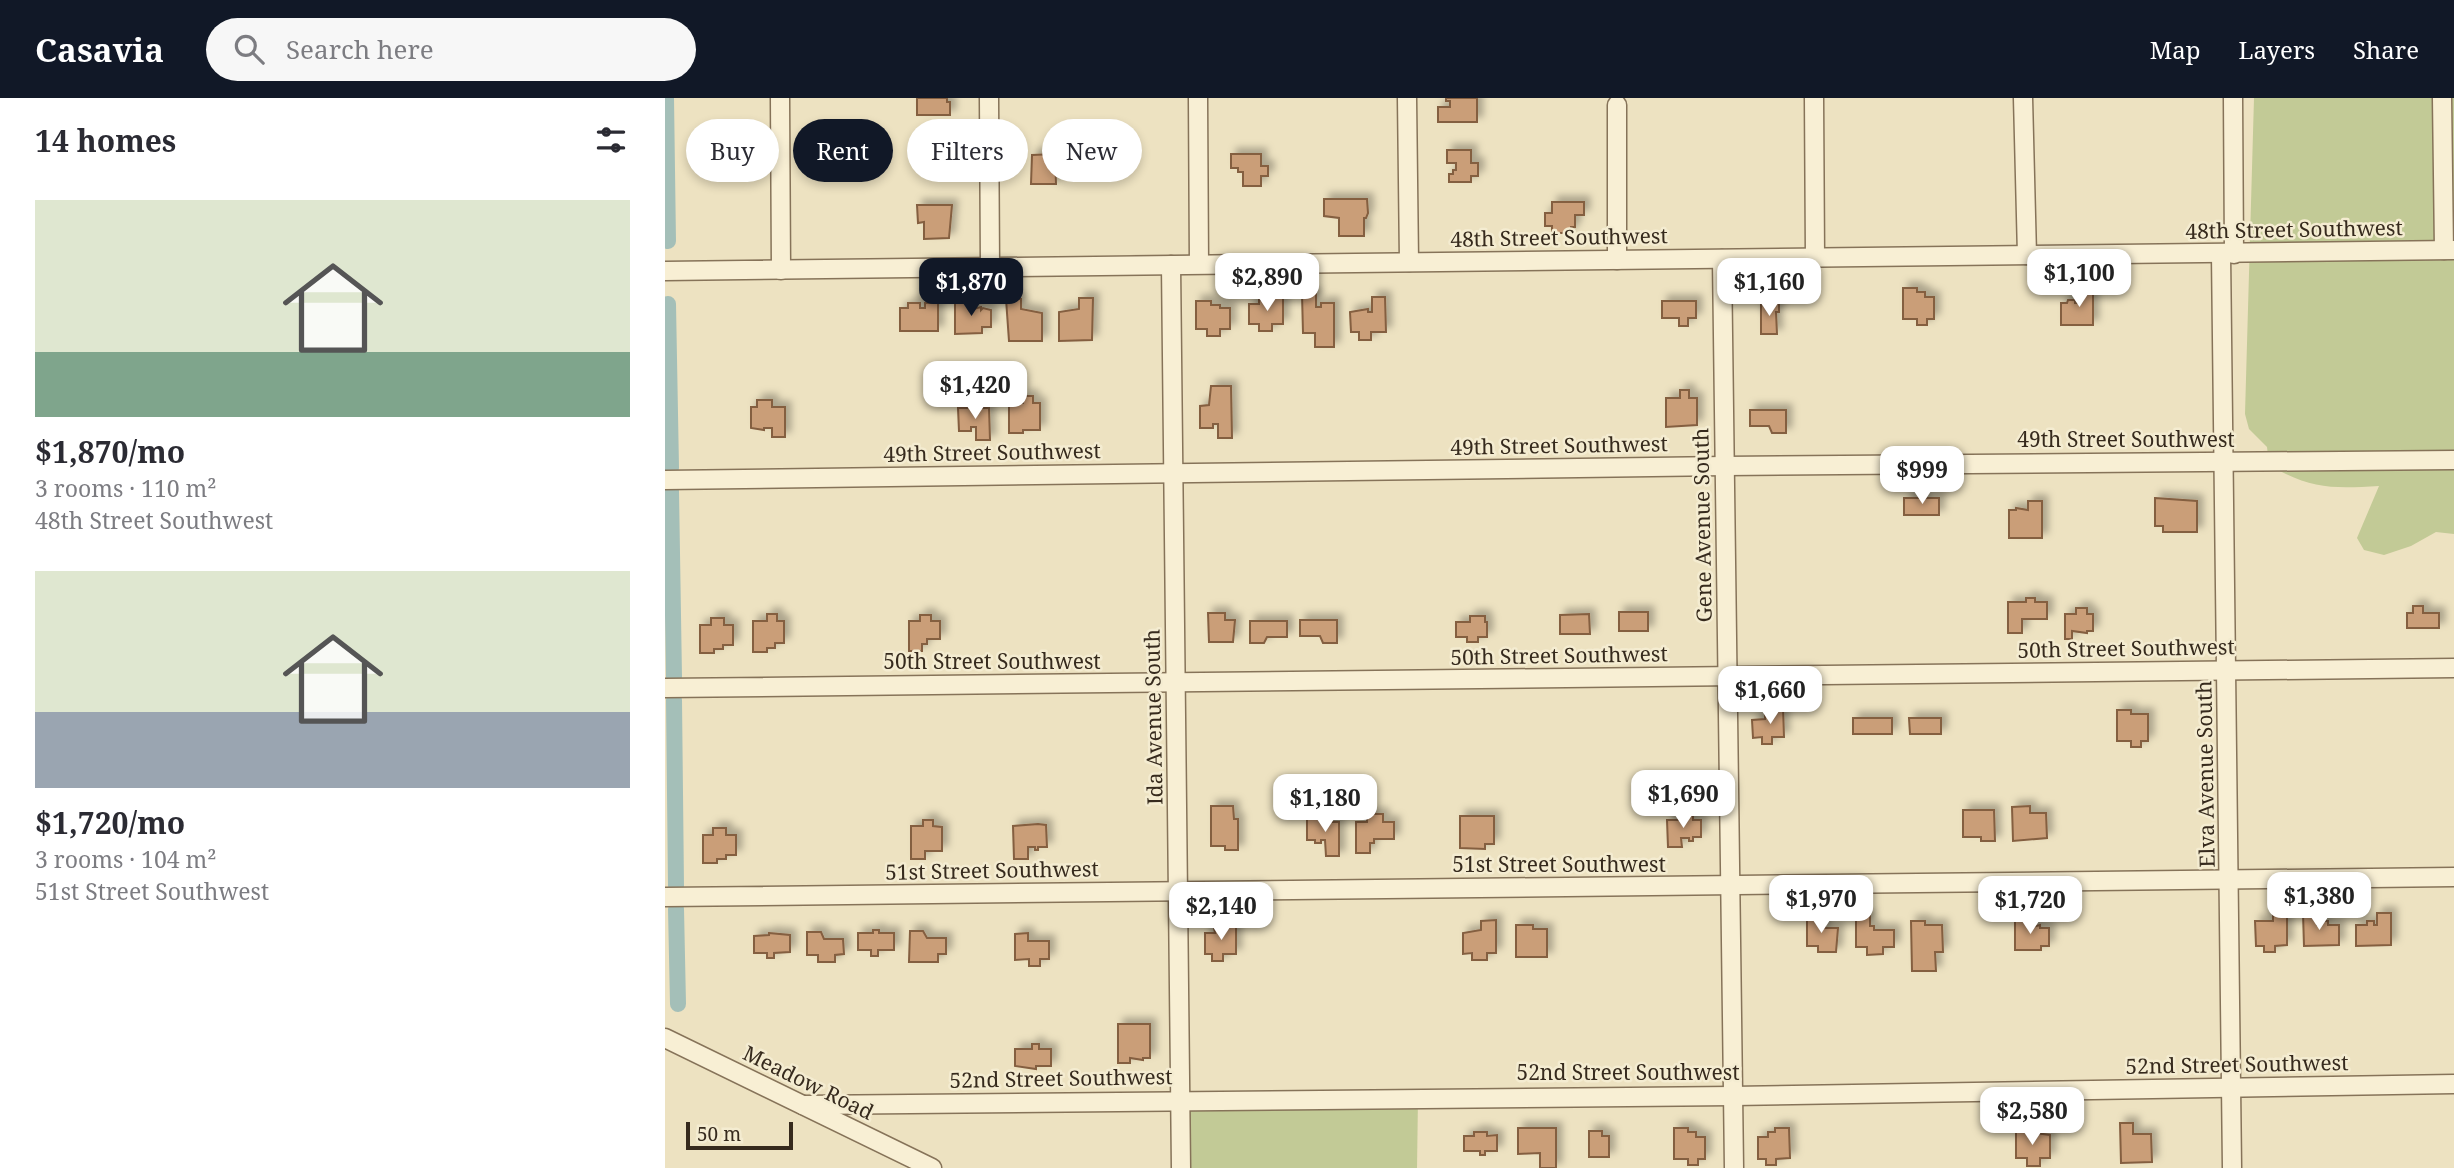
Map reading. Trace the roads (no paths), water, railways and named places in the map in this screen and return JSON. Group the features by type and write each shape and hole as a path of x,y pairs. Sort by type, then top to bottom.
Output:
{"street":[{"path":"780,98 781,270"},
{"path":"989,98 990,267"},
{"path":"1198,98 1199,264"},
{"path":"1407,98 1409,262"},
{"path":"1814,98 1815,258"},
{"path":"2023,98 2027,255"},
{"name":"Elva Avenue South","path":"2232,1168 2225,462 2233,98"},
{"path":"2442,98 2449,250"},
{"path":"1617,105 1617,260"},
{"name":"48th Street Southwest","path":"665,271 2449,250"},
{"name":"Gene Avenue South","path":"1722,259 1734,1168"},
{"name":"Ida Avenue South","path":"1171,265 1181,1168"},
{"name":"49th Street Southwest","path":"665,480 1725,466 2454,460"},
{"name":"50th Street Southwest","path":"665,688 2454,668"},
{"name":"51st Street Southwest","path":"665,897 2454,877"},
{"name":"Meadow Road","path":"665,1038 932,1168"},
{"name":"52nd Street Southwest","path":"803,1105 1733,1096 2454,1084"}],"waterway":[{"path":"666,98 668,241"},
{"path":"668,304 671,468"},
{"path":"671,491 674,677"},
{"path":"674,700 676,886"},
{"path":"676,909 678,1004"}]}
